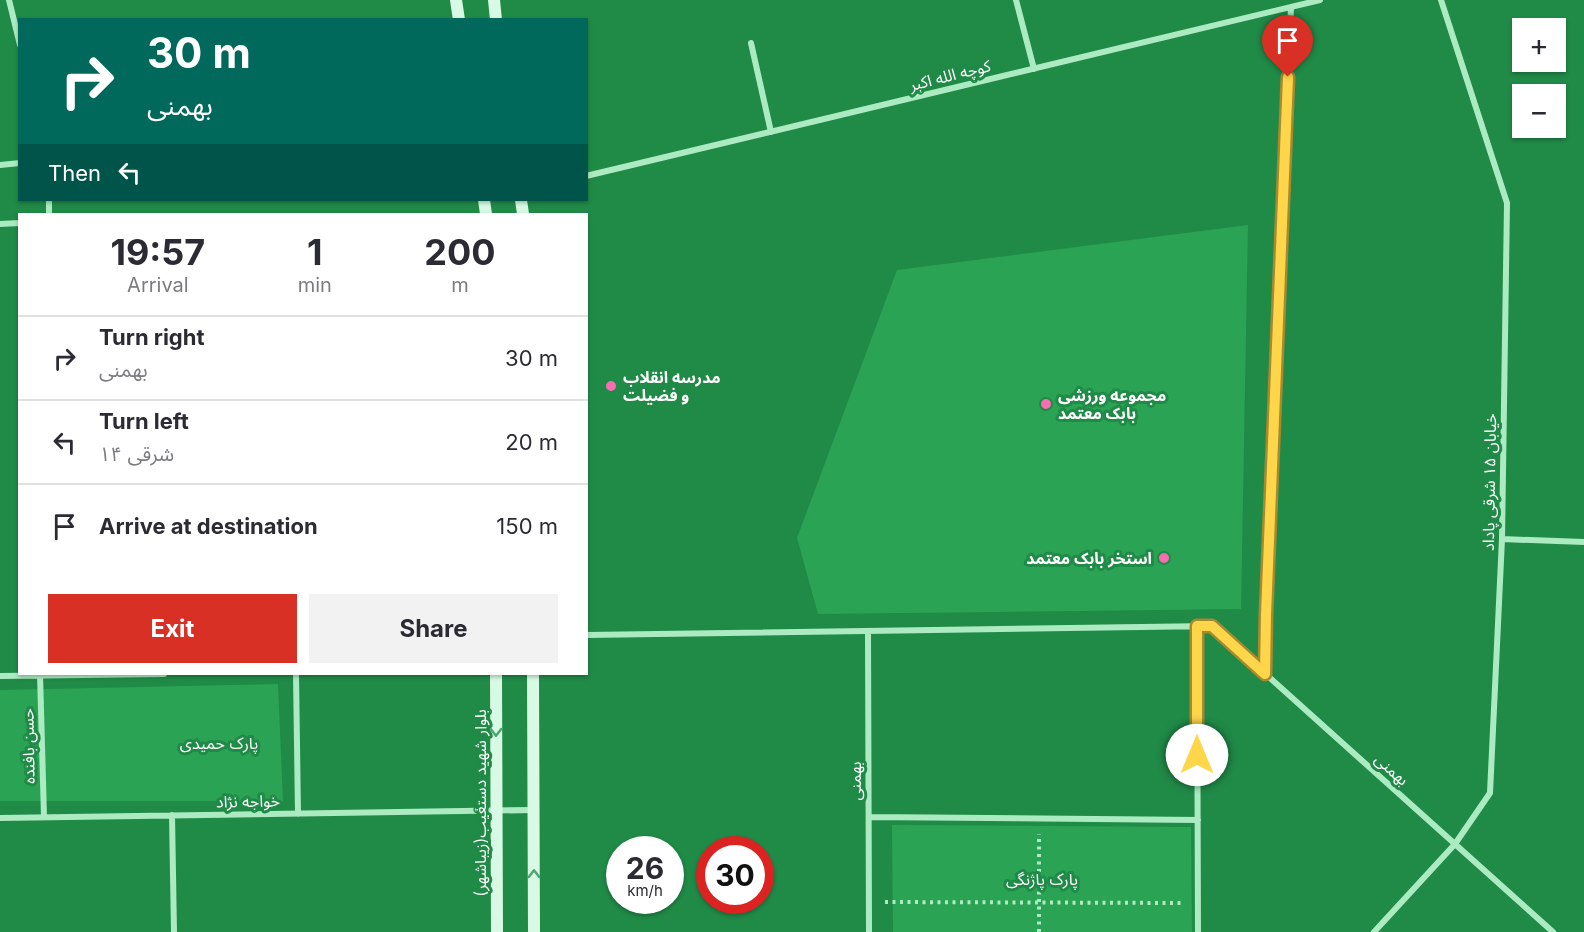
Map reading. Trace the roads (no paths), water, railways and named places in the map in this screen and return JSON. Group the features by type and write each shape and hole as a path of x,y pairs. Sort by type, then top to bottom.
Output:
{"street":[{"path":"9,0 18,37"},
{"path":"456,0 459,18"},
{"path":"494,0 496,18"},
{"path":"1016,0 1034,69"},
{"name":"کوچه الله اکبر","path":"588,176 1320,0"},
{"name":"خیابان ۱۵ شرقی پاداد","path":"1374,932 1455,844 1490,793 1502,539 1507,203 1442,0"},
{"path":"1265,674 1291,7"},
{"path":"751,43 771,132"},
{"path":"0,165 18,163"},
{"path":"0,224 18,223"},
{"path":"1502,539 1584,542"},
{"path":"588,635 1197,626 1198,932"},
{"name":"بهمنی","path":"1197,626 1212,626 1553,932"},
{"name":"بهمنی","path":"868,631 869,932"},
{"path":"0,676 20,675"},
{"name":"حسن بافنده","path":"40,675 44,817"},
{"path":"296,675 298,814"},
{"name":"بلوار شهید دستغیب(زیباشهر)","path":"496,675 497,932"},
{"path":"533,675 534,932"},
{"name":"خواجه نژاد","path":"0,818 533,810"},
{"path":"172,815 174,932"},
{"path":"869,817 1198,820"}],"place":[{"name":"مدرسه انقلاب و فضیلت","path":"611,386"},
{"name":"مجموعه ورزشی بابک معتمد","path":"1046,404"},
{"name":"استخر بابک معتمد","path":"1164,558"}],"park label":[{"name":"پارک حمیدی","path":"219,743"},
{"name":"پارک پاژنگی","path":"1042,879"}]}
